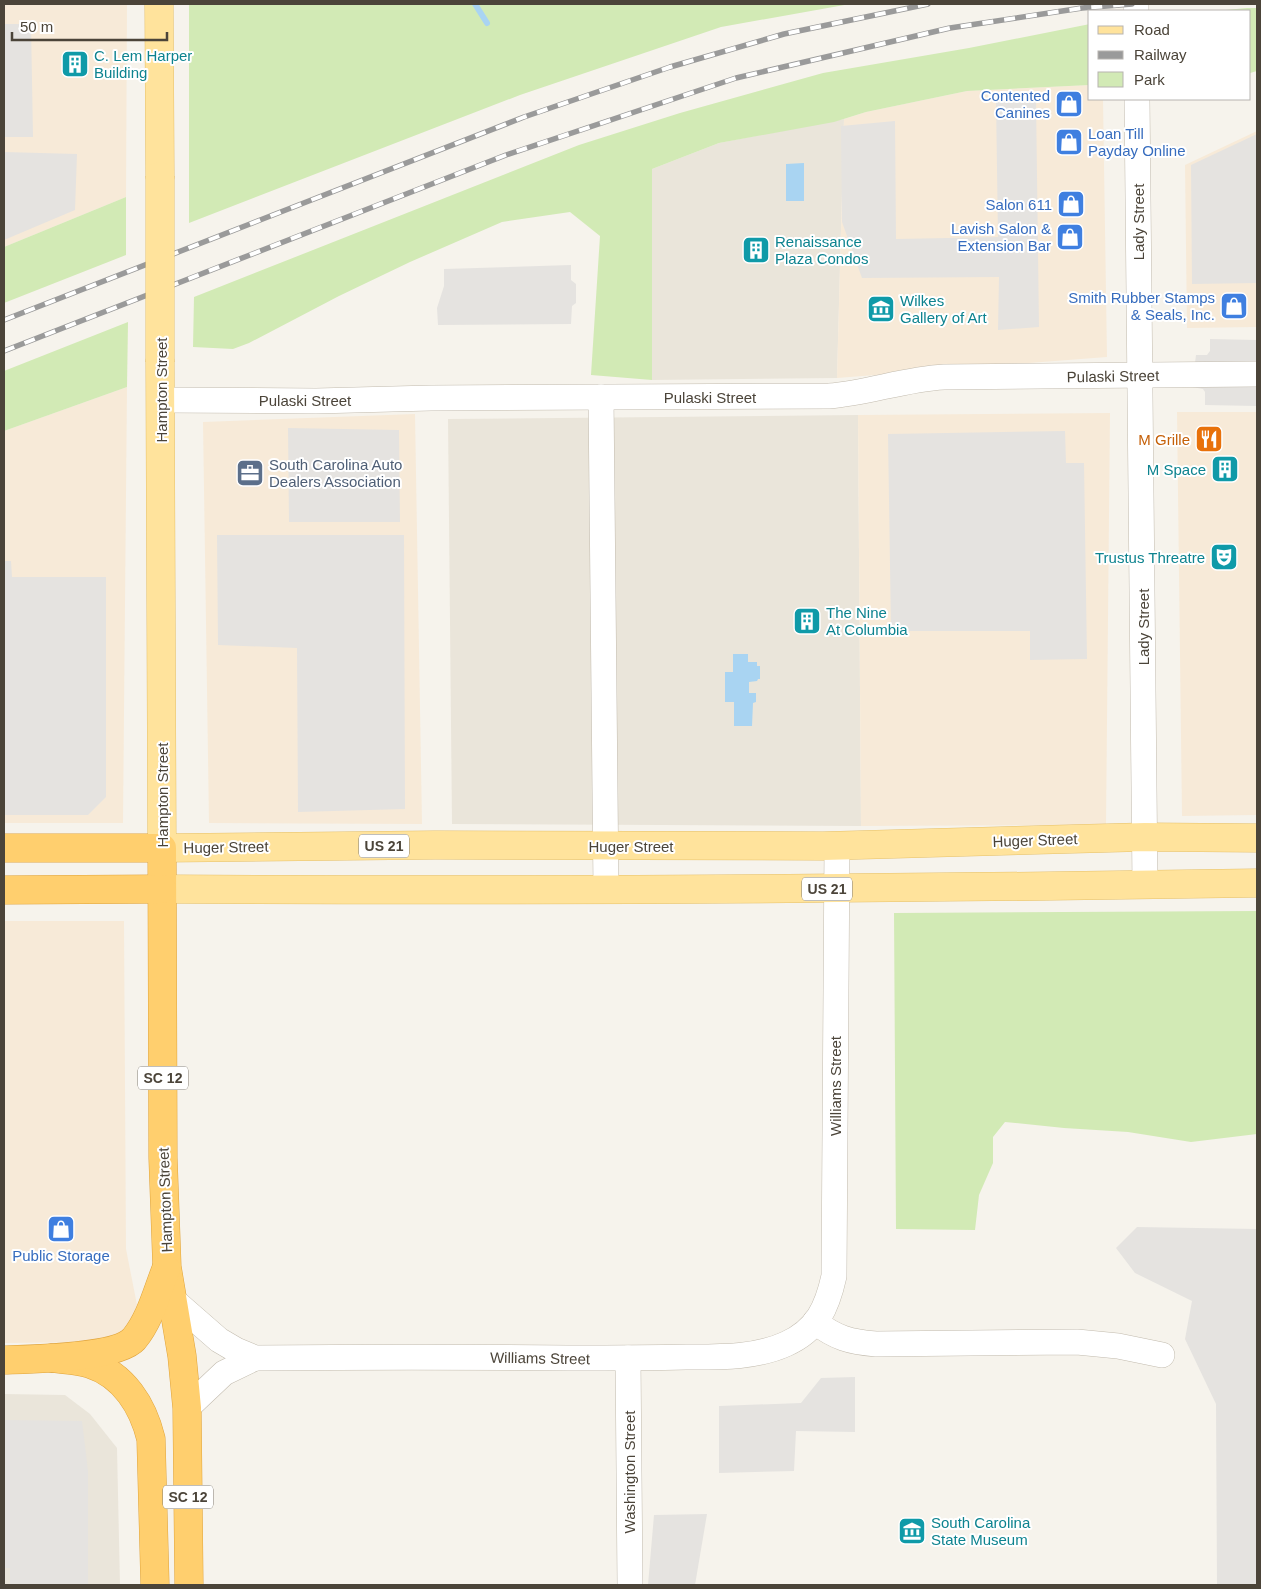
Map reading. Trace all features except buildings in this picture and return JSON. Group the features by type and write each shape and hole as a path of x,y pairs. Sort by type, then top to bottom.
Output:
{"highway":[{"name":"Huger Street","path":"4,848 162,848"},
{"name":"Hampton Street","path":"162,848 163,1158 167,1267 182,1356 187,1408 189,1585"},
{"name":"US 21","path":"4,890 162,889"},
{"path":"52,1358 112,1350 130,1343 146,1321 167,1267"},
{"name":"SC 12","path":"4,1360 52,1358 90,1364 108,1373 131,1393 142,1411 151,1438 155,1585"}],"main road":[{"name":"Hampton Street","path":"159,4 162,848"},
{"name":"Huger Street","path":"162,848 444,845 837,846 1145,837 1257,838"},
{"name":"US 21","path":"162,889 836,889 1257,883"}],"street":[{"name":"Lady Street","path":"1137,100 1145,885"},
{"name":"Pulaski Street","path":"161,400 316,401 431,398 829,396 861,392 918,379 944,376 1257,374"},
{"path":"601,397 606,890"},
{"name":"Williams Street","path":"172,1299 219,1340 255,1358 433,1356 628,1358 729,1356 765,1351 803,1334 815,1322 830,1298 834,1276 837,846"},
{"path":"815,1322 838,1337 876,1344 1076,1342 1118,1346 1162,1355"},
{"name":"Williams Street","path":"187,1408 224,1372 255,1358"},
{"name":"Washington Street","path":"628,1358 630,1585"}],"shaded area":[{"path":"4,4 127,4 126,197 4,247"},
{"path":"4,24 31,24 33,137 4,137"},
{"path":"1088,85 1088,100 1103,100 1107,357 837,378 844,119 866,112 967,91"},
{"path":"1036,99 1039,327 998,330 999,277 862,278 842,222 841,126 895,121 896,239 998,237 996,100"},
{"path":"844,119 837,378 652,380 652,169 719,143"},
{"path":"1257,131 1257,327 1187,328 1185,165"},
{"path":"1257,134 1257,283 1192,284 1191,165"},
{"path":"4,152 77,154 75,210 4,240"},
{"path":"571,265 571,280 576,284 576,303 572,306 571,324 438,325 437,308 444,286 444,269"},
{"path":"1210,339 1257,340 1257,406 1205,405 1205,392 1203,389 1192,387 1196,355 1207,355 1210,351"},
{"path":"127,387 123,823 4,823 4,431"},
{"path":"1177,412 1257,412 1257,815 1182,816"},
{"path":"1110,413 1106,825 861,826 858,415"},
{"path":"415,414 422,824 209,823 203,422"},
{"name":"The Nine At Columbia","path":"858,415 861,826 452,824 448,419"},
{"path":"288,428 399,430 400,522 289,522"},
{"path":"1065,431 1066,463 1084,463 1087,659 1030,660 1030,631 891,631 888,434"},
{"path":"217,535 404,535 405,809 298,812 297,648 218,645"},
{"path":"4,561 11,561 12,577 106,577 106,797 88,815 4,815"},
{"path":"4,921 124,921 126,1249 137,1305 128,1328 108,1342 4,1343"},
{"path":"1137,1227 1257,1229 1257,1585 1217,1585 1216,1404 1185,1339 1192,1301 1135,1273 1116,1248"},
{"path":"855,1377 855,1432 796,1431 794,1471 719,1473 719,1406 801,1403 821,1378"},
{"path":"4,1394 65,1395 90,1414 117,1448 120,1585 4,1585"},
{"path":"4,1420 82,1421 88,1471 88,1585 10,1585 10,1568 4,1568"},
{"path":"707,1514 695,1585 648,1585 654,1515"}],"green space":[{"path":"189,4 850,4 721,27 520,95 189,223"},
{"path":"1257,8 1257,71 1251,73 1251,10 1226,10"},
{"path":"1088,24 1088,85 967,91 866,112 834,122 719,143 652,169 652,380 591,375 600,236 570,212 502,222 410,262 339,296 249,343 233,349 193,347 194,297 579,145 680,113 823,73 969,48"},
{"path":"126,197 126,255 4,303 4,247"},
{"path":"128,322 127,387 4,431 4,371"},
{"path":"1257,911 1257,1134 1191,1142 1128,1132 1005,1122 993,1137 993,1163 979,1195 975,1230 896,1229 894,913"}],"water":[{"path":"804,163 804,201 786,201 786,164"},
{"path":"733,654 748,654 748,662 757,662 757,666 760,666 760,679 749,682 749,693 756,693 756,702 753,703 752,726 734,726 734,702 725,702 725,672 733,672"}],"waterway":[{"path":"475,4 487,23"}],"railway":[{"path":"4,320 524,117 670,67 784,34 928,4"},
{"path":"4,351 506,155 736,78 950,28 1082,8 1132,4"}],"place":[{"name":"C. Lem Harper Building","path":"75,64"},
{"name":"Contented Canines","path":"1069,104"},
{"name":"Loan Till Payday Online","path":"1069,142"},
{"name":"Salon 611","path":"1071,204"},
{"name":"Lavish Salon & Extension Bar","path":"1070,237"},
{"name":"Renaissance Plaza Condos","path":"756,250"},
{"name":"Smith Rubber Stamps & Seals, Inc.","path":"1234,306"},
{"name":"Wilkes Gallery of Art","path":"881,309"},
{"name":"M Grille","path":"1209,439"},
{"name":"M Space","path":"1225,469"},
{"name":"South Carolina Auto Dealers Association","path":"250,473"},
{"name":"Trustus Threatre","path":"1224,557"},
{"name":"The Nine At Columbia","path":"807,621"},
{"name":"Public Storage","path":"61,1229"},
{"name":"South Carolina State Museum","path":"912,1531"}]}
